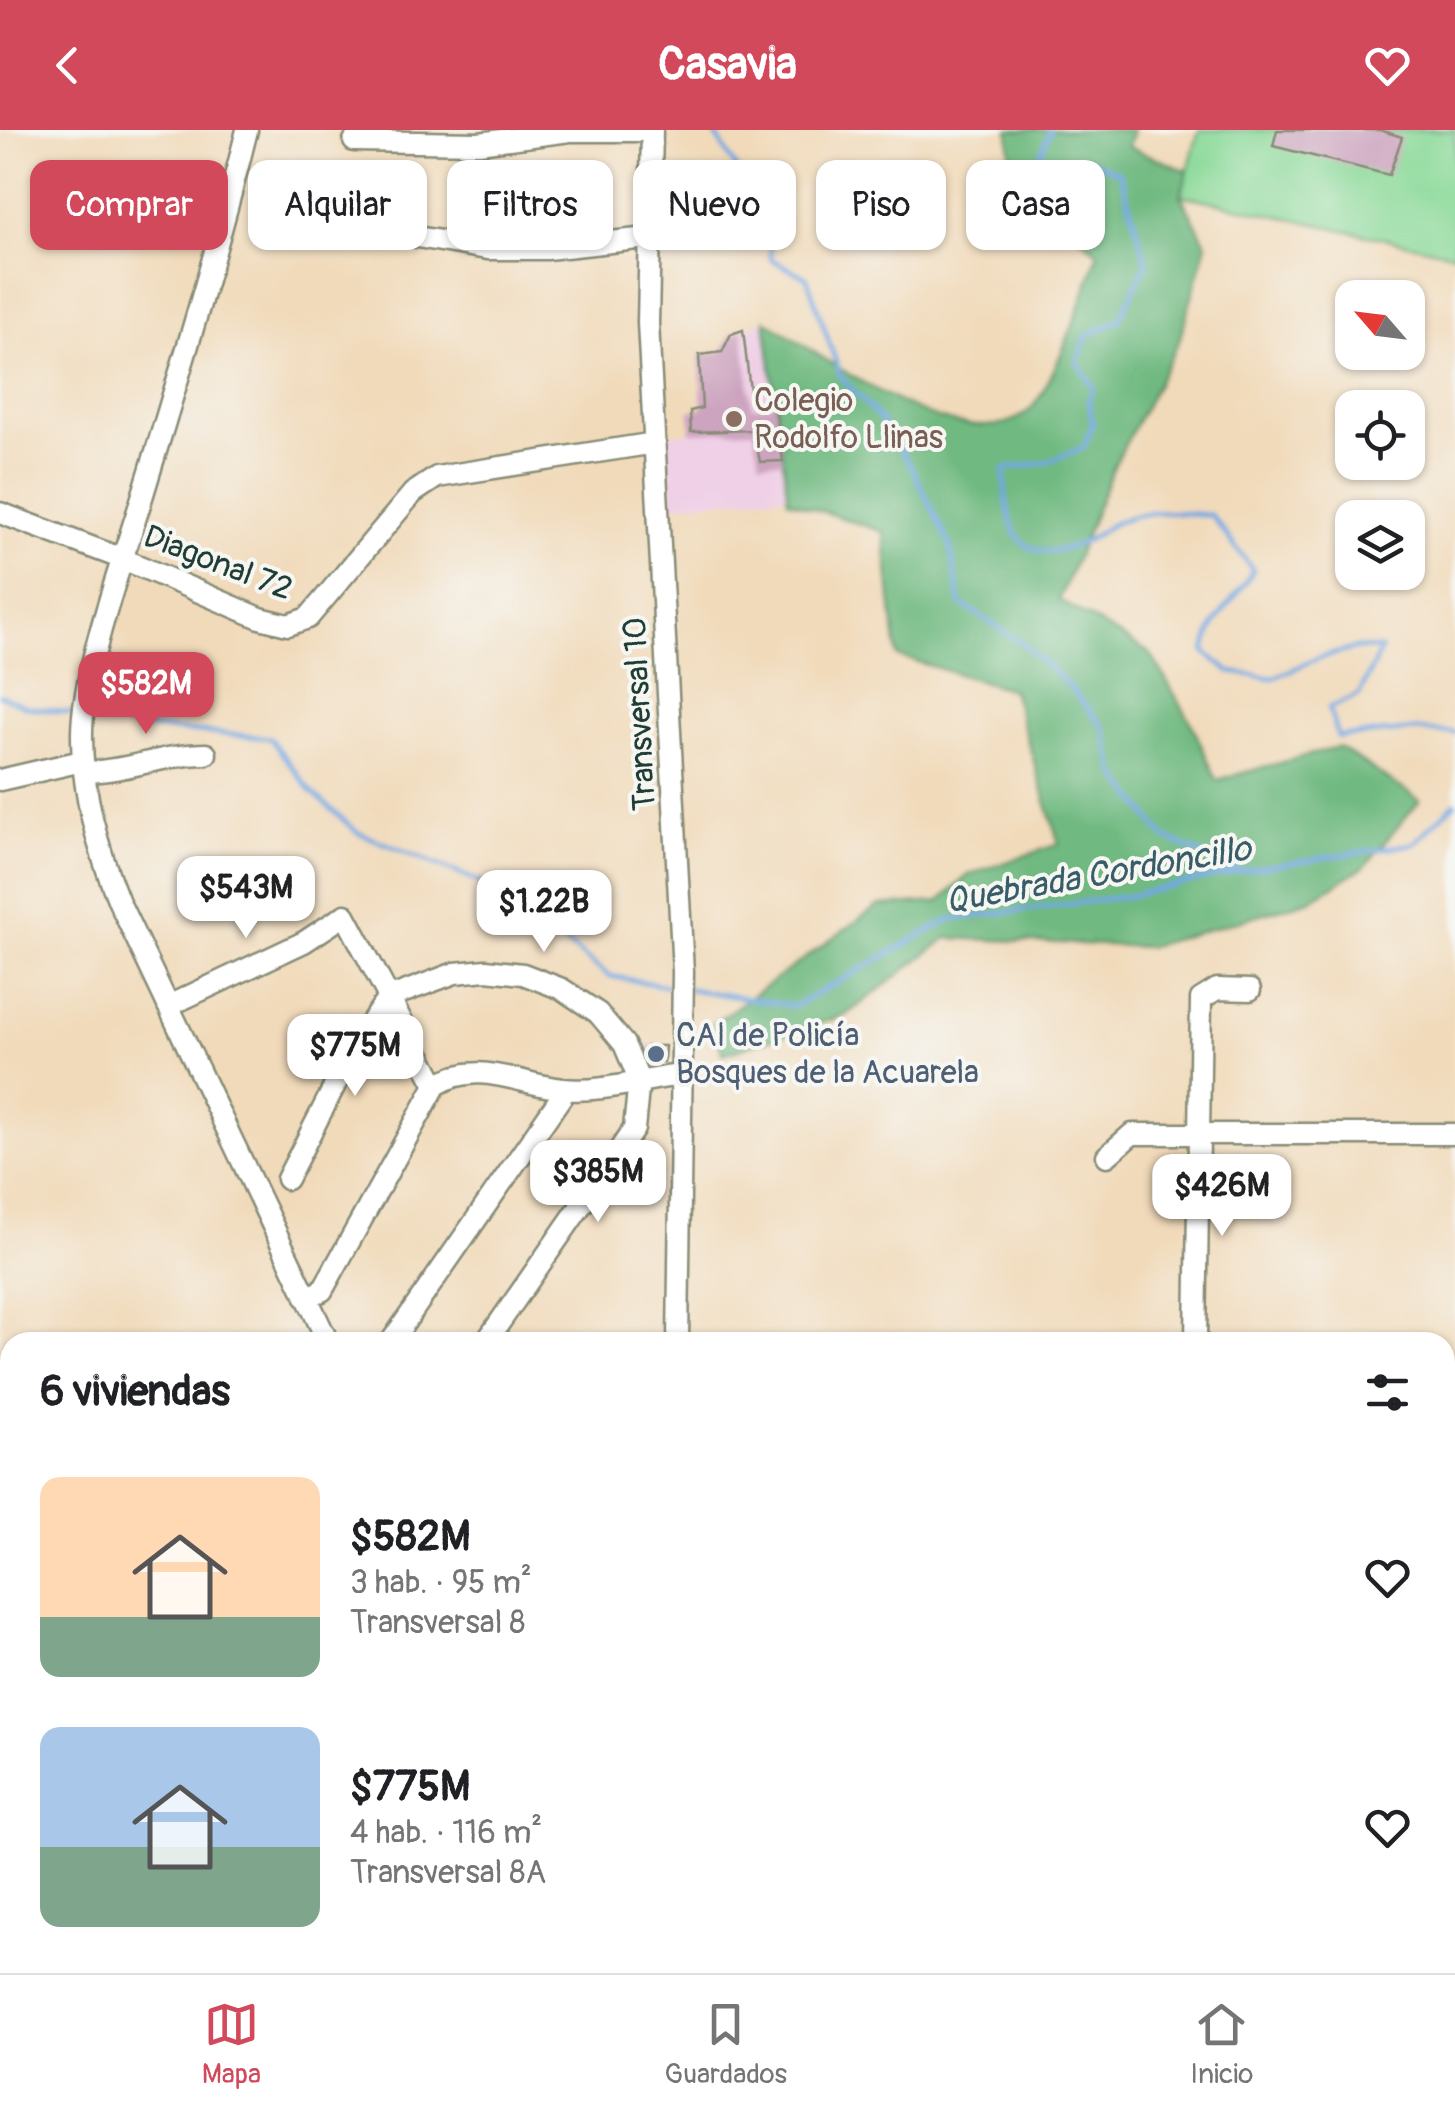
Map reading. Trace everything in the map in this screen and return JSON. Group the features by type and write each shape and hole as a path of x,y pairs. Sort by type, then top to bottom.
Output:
{"street":[{"path":"247,130 214,262 123,559 87,695 82,728 84,766 108,873 323,1332"},
{"path":"354,141 478,143 570,131 652,130"},
{"name":"Transversal 10","path":"651,160 652,130"},
{"path":"427,239 487,249 547,249 633,240"},
{"name":"Transversal 10","path":"647,250 683,972 678,1332"},
{"name":"Diagonal 72","path":"0,513 123,559 260,618 298,623 324,601 414,493 437,477 655,443"},
{"path":"0,780 84,766 121,771 176,754 206,754"},
{"path":"168,1006 304,942 345,914 436,1085"},
{"path":"286,1179 357,1042 388,998 455,973 523,974 562,990 598,1013 624,1044 639,1080 634,1129 493,1332"},
{"path":"1196,1332 1201,999 1217,988 1250,990"},
{"path":"306,1298 322,1291 436,1085 471,1071 566,1090 681,1075"},
{"path":"398,1332 566,1090"},
{"path":"1106,1156 1132,1134 1455,1134"}],"shaded area":[{"name":"Colegio Rodolfo Llinas","path":"765,320 779,429 811,493 670,505 666,434 691,432 690,411 702,408 699,355 722,352 731,334"}],"green space":[{"path":"1009,130 1133,130 1128,147 1188,171 1181,195 1207,245 1179,341 1114,466 1059,600 1150,653 1190,720 1217,780 1338,747 1420,800 1365,866 1310,900 1148,947 947,938 846,1015 723,1054 714,1023 878,906 939,902 968,875 1059,844 1012,690 897,656 884,532 788,500 765,320 856,378 930,415 966,425 998,425 1026,413 1047,385 1057,363 1098,253 1095,250 1105,250 1105,160 1011,160"},
{"path":"1199,130 1455,130 1455,254 1181,195"}],"building":[{"path":"1277,130 1380,130 1402,137 1389,175 1273,146"},
{"name":"Colegio Rodolfo Llinas","path":"743,330 752,407 775,404 783,461 760,462 754,430 691,432 690,411 702,408 699,355 722,352 731,334"},
{"name":"CAI de Policía Bosques de la Acuarela","path":"647,1046 665,1046 664,1062 647,1062"}],"waterway":[{"path":"713,130 742,178 770,193 777,205 771,259 807,278 841,377 880,419 912,468 950,545 960,603 1023,644 1066,683 1104,727 1115,772 1164,837 1237,871"},
{"path":"1050,130 1035,169 1058,182 1092,161 1120,173 1147,263 1119,320 1087,336 1077,362 1094,388 1088,401 1093,422 1084,447 1048,462 1004,469 1007,506 1017,535 1040,551 1057,551 1138,515 1211,515 1253,570 1212,629 1205,652 1230,672 1273,678 1319,658 1357,648 1381,649 1359,695 1329,708 1338,737 1417,730 1455,733"},
{"name":"Quebrada Cordoncillo","path":"0,695 27,707 79,714"},
{"name":"Quebrada Cordoncillo","path":"90,716 139,727 270,738 311,791 357,832 494,888 609,976 678,988"},
{"name":"Quebrada Cordoncillo","path":"689,989 795,1006 949,920 1129,896 1238,871 1413,844 1455,803"}],"place":[{"name":"Colegio Rodolfo Llinas","path":"734,419"},
{"name":"CAI de Policía Bosques de la Acuarela","path":"656,1054"}]}
